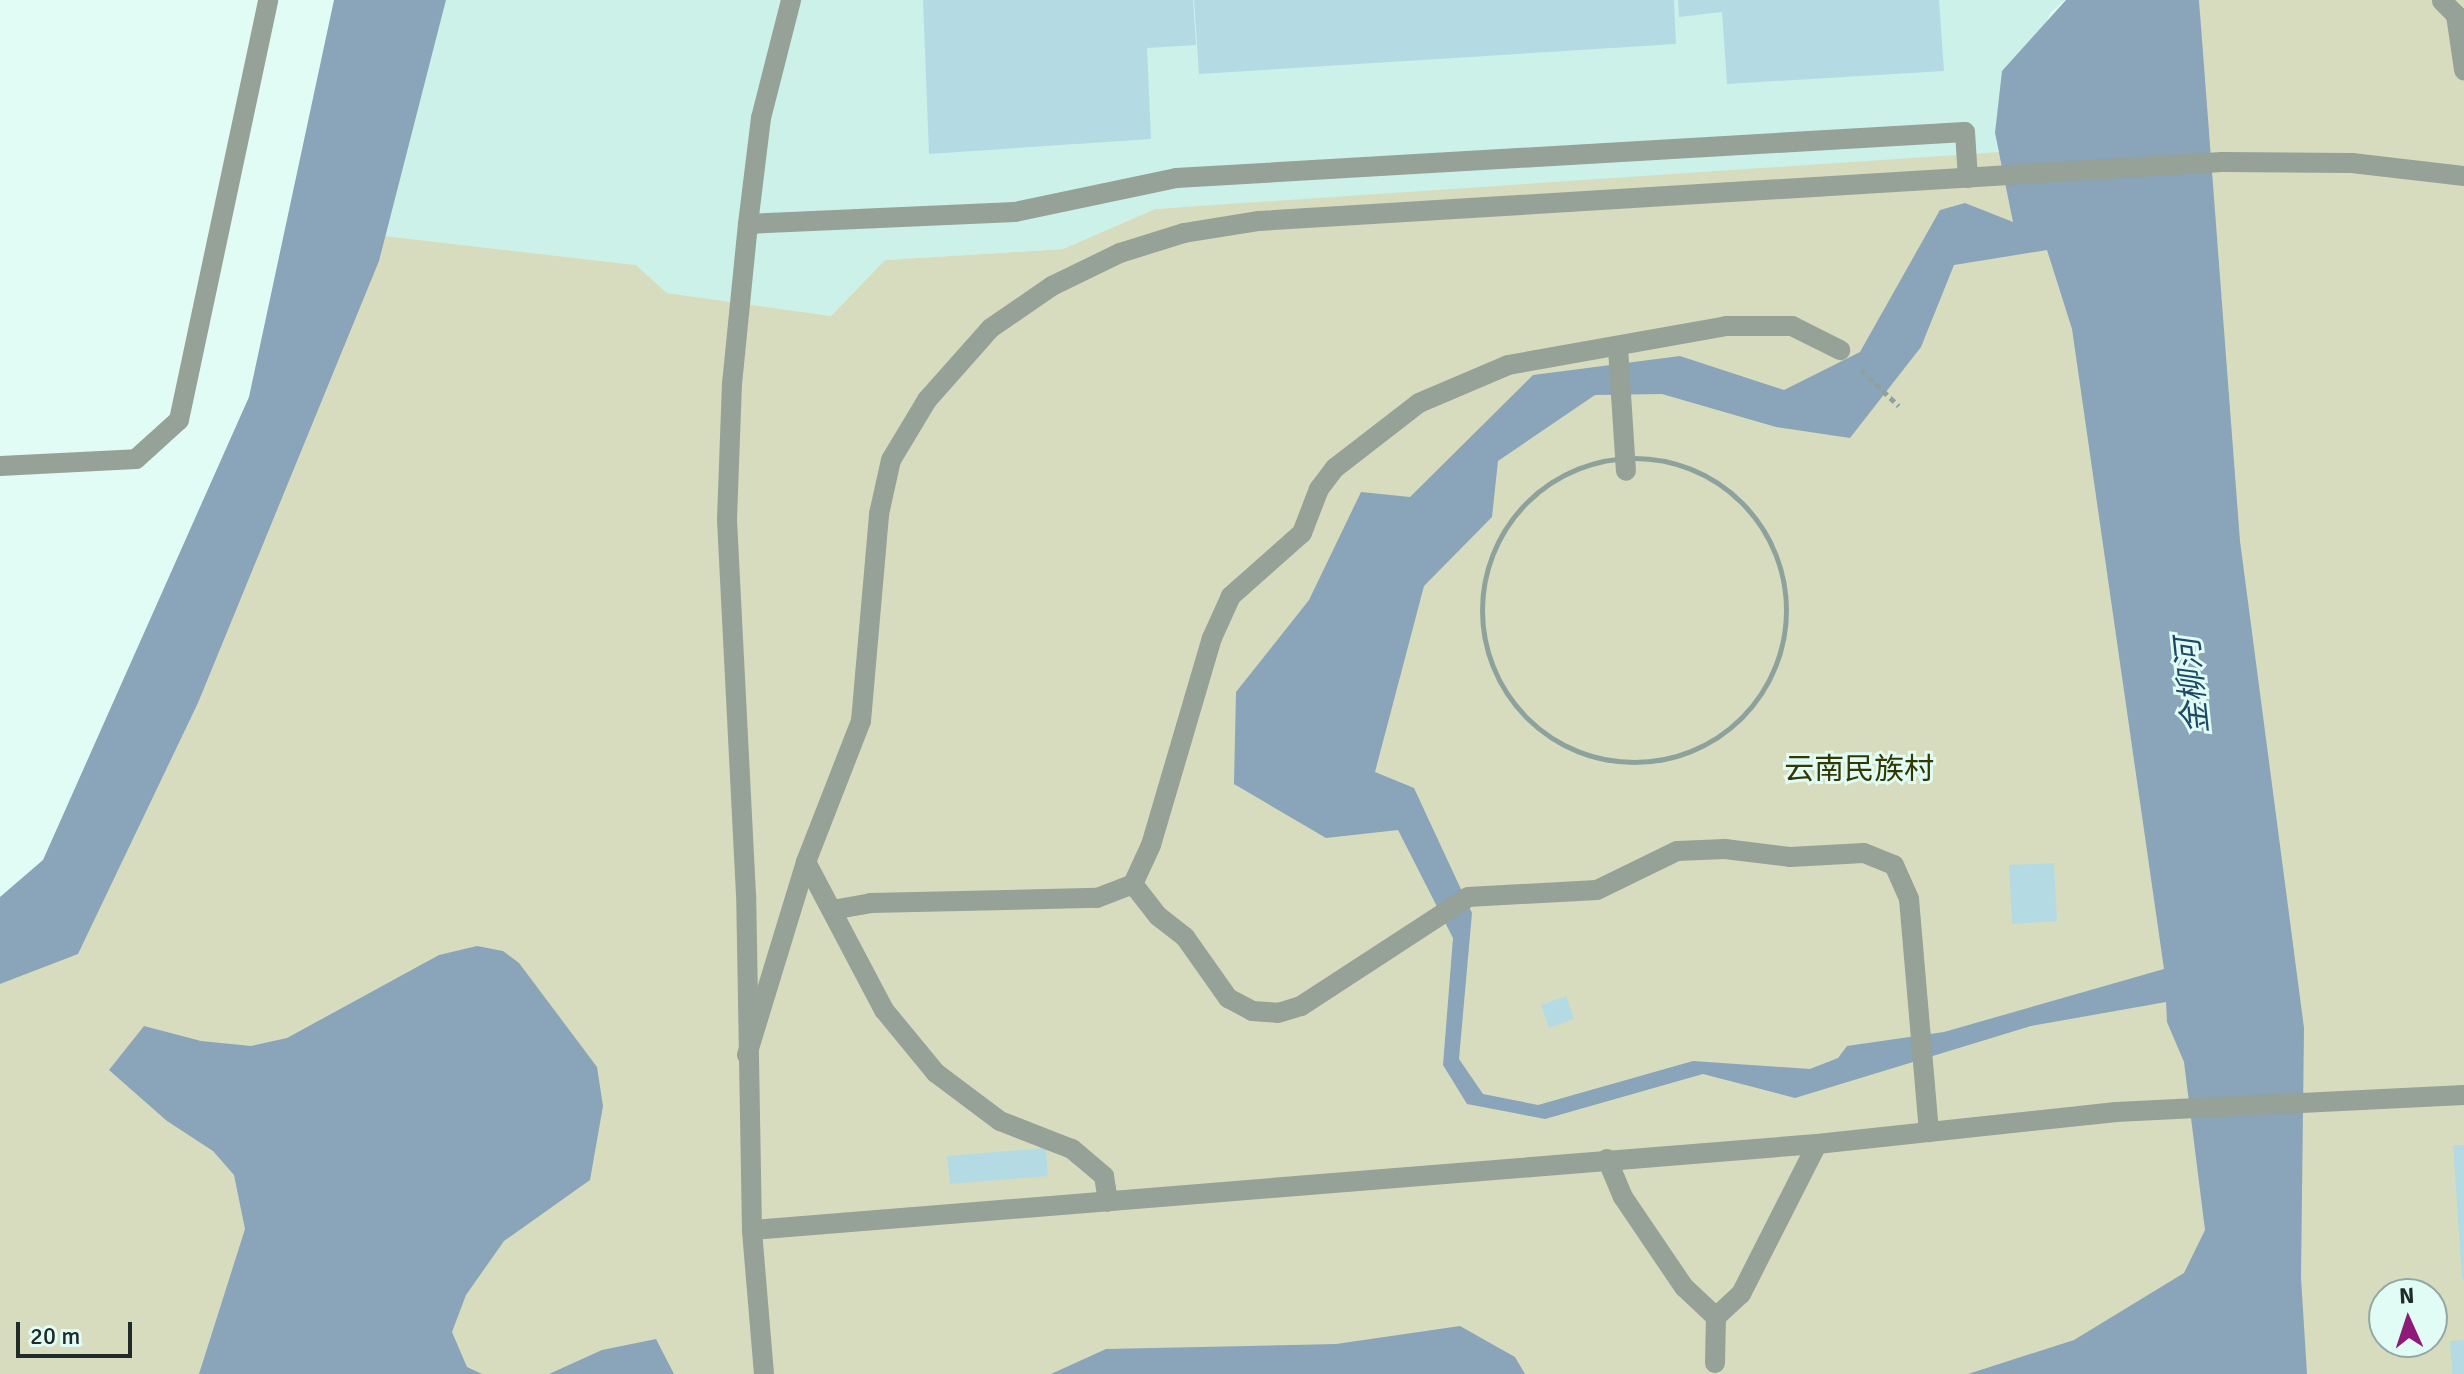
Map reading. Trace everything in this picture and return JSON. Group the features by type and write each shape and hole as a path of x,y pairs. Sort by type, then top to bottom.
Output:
{"street":[{"path":"0,466 136,459 179,420 268,0"},
{"path":"764,1374 752,1230 746,895 727,519 732,384 761,118 791,0"},
{"path":"2442,1 2456,15 2464,70"},
{"path":"748,224 1015,212 1176,178 1965,132 1968,178"},
{"path":"747,1055 806,862 861,721 879,514 891,460 927,400 991,328 1052,286 1120,253 1184,233 1259,221 2222,162 2352,163 2464,176"},
{"path":"832,910 870,903 1097,898 1133,884 1151,845 1212,638 1231,596 1302,533 1319,489 1335,468 1419,403 1495,371 1619,354 1726,326 1792,326 1840,350"},
{"path":"1619,354 1626,465"},
{"path":"1133,884 1158,916 1185,937 1228,998 1252,1011 1278,1013 1301,1006 1468,897 1597,890 1677,851 1725,849 1790,857 1864,853 1894,865 1909,899 1920,1064 1929,1132"},
{"path":"806,862 884,1010 936,1073 1000,1121 1072,1149 1104,1176 1108,1202"},
{"path":"752,1230 1817,1144 2116,1112 2464,1095"},
{"path":"1716,1317 1741,1294 1817,1144"},
{"path":"1607,1159 1623,1197 1675,1274 1716,1317 1715,1363"}],"path":[{"path":"1840,350 1899,406"},
{"path":"1626,465 1685,466 1721,484 1741,502 1773,544 1787,603 1778,663 1757,700 1728,730 1691,751 1649,761 1607,759 1567,746 1532,722 1498,677 1487,651 1481,609 1487,567 1505,528 1532,496 1568,473 1626,465"}],"shaded area":[{"path":"446,0 2065,0 2051,12 1995,133 1999,156 1155,209 1063,249 885,260 831,316 667,293 636,265 385,236"}],"green space":[{"name":"云南民族村","path":"2199,0 2464,0 2464,1374 0,1374 0,984 78,953 198,703 385,236 636,265 667,293 831,316 885,260 1063,249 1155,209 2207,138"}],"water":[{"path":"334,0 446,0 379,261 198,703 78,954 0,984 0,897 43,860 249,397"},
{"name":"金柳河","path":"2066,0 2199,0 2240,541 2304,1028 2301,1278 2307,1374 1968,1374 2074,1340 2184,1273 2205,1230 2184,1062 2167,1022 2166,1002 2031,1026 1795,1098 1703,1074 1545,1119 1467,1104 1443,1065 1453,938 1398,830 1326,838 1234,784 1236,692 1309,600 1361,492 1410,497 1533,375 1680,356 1784,390 1860,352 1940,210 1965,203 2013,222 1995,133 2002,71","holes":["2047,250 2072,329 2164,969 1944,1032 1847,1046 1838,1058 1810,1069 1693,1061 1538,1105 1483,1094 1459,1059 1472,913 1414,788 1375,772 1424,586 1492,517 1498,461 1595,395 1662,394 1776,427 1850,438 1921,347 1954,265"]},
{"path":"477,946 503,951 519,963 597,1067 603,1106 590,1180 504,1241 466,1295 452,1332 467,1367 482,1374 199,1374 245,1229 234,1175 213,1151 167,1121 109,1070 144,1026 201,1041 251,1046 287,1038 439,955"},
{"path":"1460,1326 1515,1357 1525,1374 1051,1374 1106,1349 1336,1344"},
{"path":"656,1339 674,1374 549,1374 602,1350"}],"building":[{"path":"923,0 1193,0 1196,45 1147,48 1151,139 929,154"},
{"path":"1194,0 1674,0 1676,44 1199,74"},
{"path":"1678,0 1939,0 1944,71 1727,84 1722,12 1679,17"},
{"path":"2054,863 2057,921 2012,924 2009,865"},
{"path":"1566,996 1574,1019 1549,1028 1541,1005"},
{"path":"2453,1145 2464,1145 2464,1279 2462,1279"},
{"path":"1046,1148 1048,1176 950,1184 947,1156"},
{"path":"2464,1340 2464,1374 2452,1374 2450,1341"}]}
